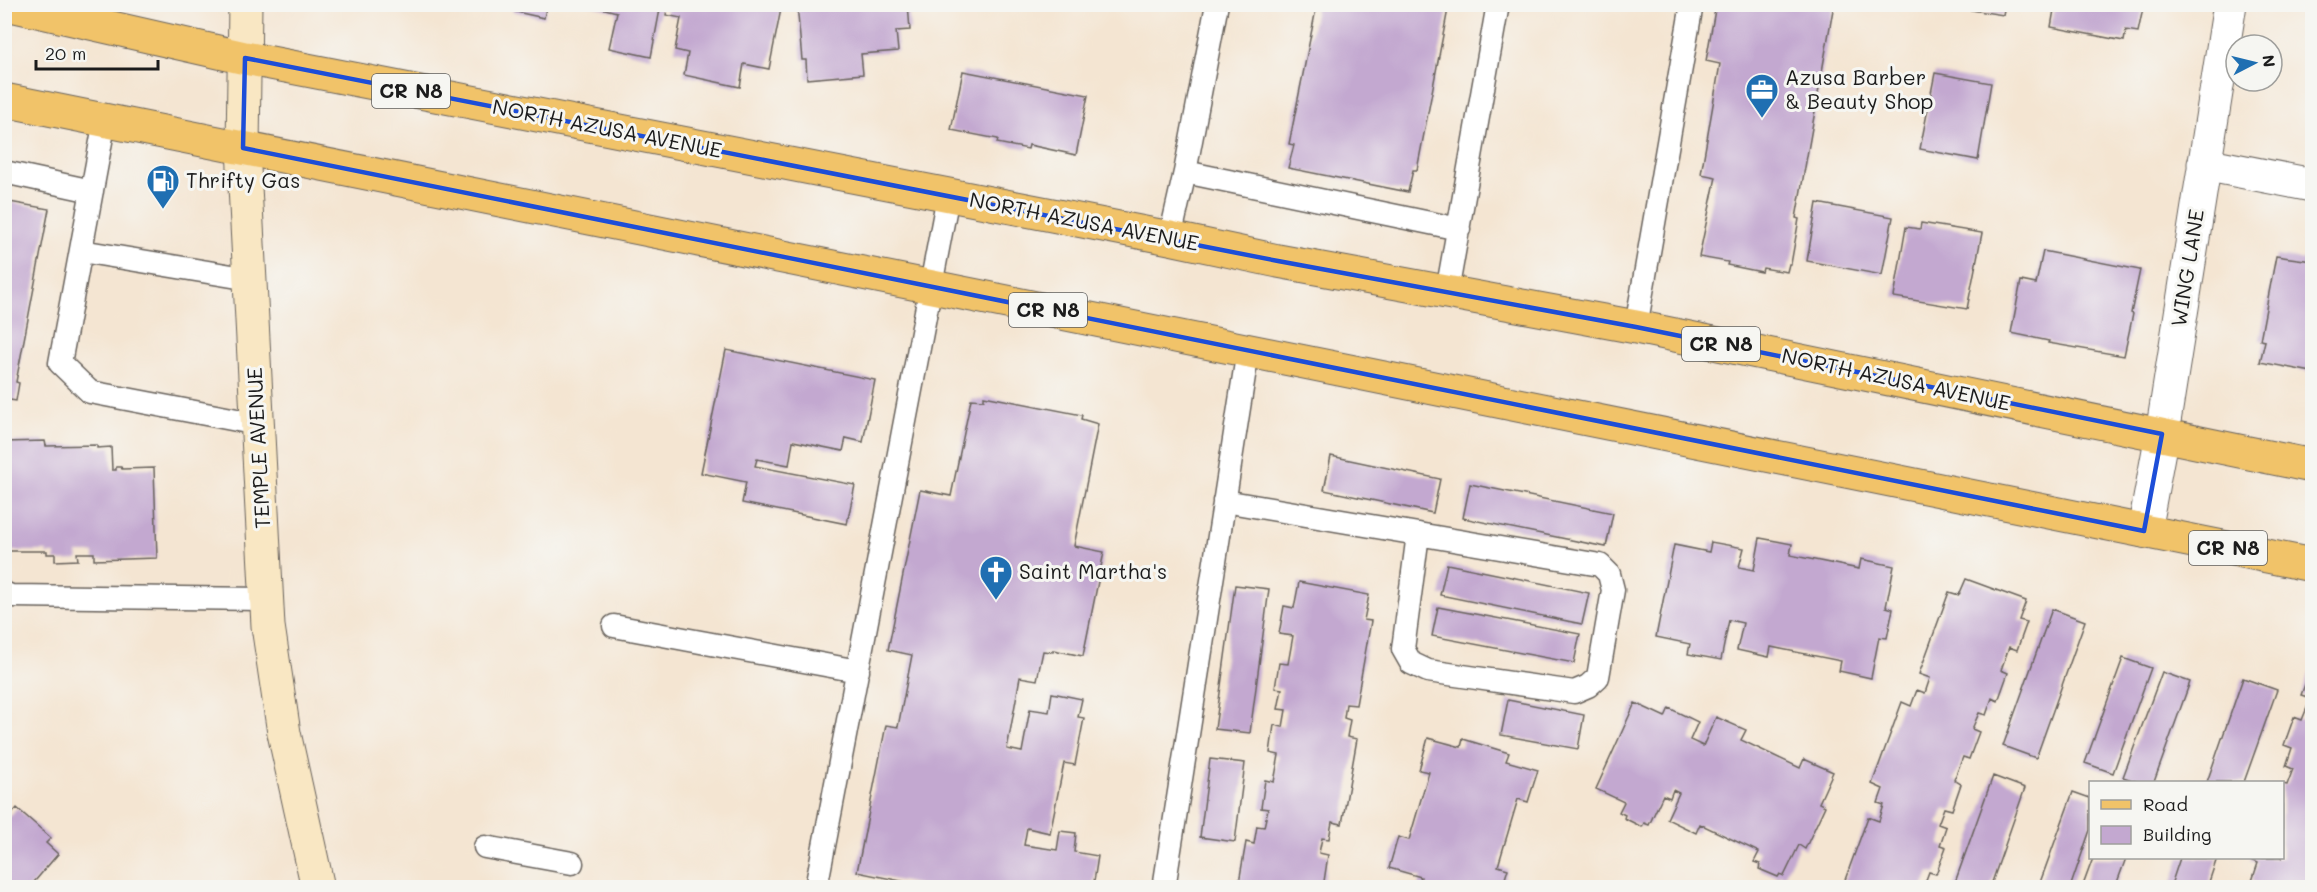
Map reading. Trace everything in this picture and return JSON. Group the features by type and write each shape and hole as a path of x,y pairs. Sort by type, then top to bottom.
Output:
{"main road":[{"name":"NORTH AZUSA AVENUE","path":"6,4 245,58 1278,261 1636,327 2162,434"},
{"name":"TEMPLE AVENUE","path":"245,4 243,148 268,626 284,732 318,888"},
{"name":"CR N8","path":"4,100 2313,565"},
{"name":"CR N8","path":"2162,434 2313,466"}],"street":[{"name":"WING LANE","path":"2144,531 2162,434 2230,4"},
{"path":"2204,164 2313,185"}],"lane":[{"path":"1170,238 1217,4"},
{"path":"1447,292 1498,4"},
{"path":"1636,327 1692,4"},
{"path":"105,120 60,363 90,392 258,424"},
{"path":"4,172 92,191"},
{"path":"1185,172 1459,229"},
{"path":"816,888 948,196"},
{"path":"81,251 250,279"},
{"path":"1164,888 1248,350"},
{"path":"1224,501 1418,534 1600,565 1609,574 1613,590 1598,677 1588,686 1574,692 1428,671 1411,663 1403,649 1418,534"},
{"path":"4,593 11,596 266,598"},
{"path":"614,626 858,671"},
{"path":"485,847 572,863"}],"highlighted area":[{"path":"245,58 1278,261 1636,327 2162,434 2144,531 243,148"}],"building":[{"path":"513,4 547,4 544,18 512,11"},
{"path":"585,4 661,4 651,57 609,48 617,12"},
{"path":"668,4 782,4 769,69 744,64 740,87 684,75 688,53 675,50 681,18 666,15"},
{"path":"797,4 908,4 910,30 896,31 898,51 861,54 863,74 807,79 806,60 802,60"},
{"path":"1317,4 1449,4 1417,170 1413,170 1408,192 1288,168 1294,145 1289,144"},
{"name":"Azusa Barber & Beauty Shop","path":"1716,4 1834,4 1796,218 1799,219 1791,264 1787,272 1763,268 1762,272 1727,265 1728,262 1699,257 1716,177 1701,174 1720,64 1706,61"},
{"path":"1953,4 2005,4 2003,15 1953,7"},
{"path":"2055,4 2144,4 2138,32 2126,30 2124,41 2051,27"},
{"path":"963,71 1088,95 1076,155 1029,145 1028,149 997,143 998,139 951,130"},
{"path":"1935,73 1991,83 1978,160 1920,149"},
{"path":"4,201 49,209 16,382 19,383 16,401 4,399"},
{"path":"1817,203 1893,217 1882,275 1807,261"},
{"path":"1921,223 1982,233 1967,309 1894,297 1906,227 1920,229"},
{"path":"2043,251 2140,270 2124,356 2048,343 2049,341 2011,333 2021,281 2036,284"},
{"path":"2276,256 2312,261 2312,372 2260,362 2265,341 2260,340"},
{"path":"726,350 875,380 863,442 846,438 843,451 793,441 789,465 757,459 755,466 855,485 847,524 742,503 746,482 701,473"},
{"name":"Saint Martha's","path":"984,396 1082,415 1081,419 1098,424 1074,546 1104,552 1083,656 1053,650 1053,652 1043,651 1037,680 1020,677 1007,749 1022,752 1030,709 1049,712 1052,693 1082,699 1078,717 1084,718 1075,765 1064,763 1050,833 1027,828 1024,845 1057,850 1060,831 1076,833 1074,852 1098,856 1093,888 935,888 857,872 886,725 898,727 912,655 888,650 920,490 951,496 971,399 984,400"},
{"path":"45,441 46,446 111,447 112,470 116,470 116,467 122,469 154,468 157,558 94,560 94,553 77,553 78,560 55,561 55,554 47,554 47,551 8,551 7,506 4,506 4,442"},
{"path":"1331,456 1440,479 1433,513 1324,490"},
{"path":"1470,484 1613,513 1606,547 1463,518"},
{"path":"1760,538 1792,544 1790,555 1859,569 1861,559 1894,566 1886,607 1893,609 1887,638 1879,637 1871,678 1839,671 1841,661 1771,647 1769,657 1737,650 1743,623 1729,620 1721,660 1688,654 1690,644 1656,637 1674,545 1709,552 1711,542 1744,548 1739,567 1754,570"},
{"path":"1447,564 1589,593 1582,624 1440,595"},
{"path":"1966,579 2026,601 2019,620 2027,622 2017,650 2009,647 2001,670 2008,673 1998,701 1992,698 1986,715 1979,713 1972,729 1979,732 1969,759 1963,757 1954,780 1961,784 1952,810 1944,808 1938,824 1946,827 1940,845 1946,847 1936,874 1929,872 1923,888 1842,888 1868,817 1879,821 1884,805 1878,803 1883,789 1872,784 1902,702 1911,706 1917,690 1925,693 1930,678 1919,674 1949,592 1959,595"},
{"path":"1299,582 1369,595 1364,620 1371,621 1356,705 1346,704 1344,718 1350,720 1347,737 1357,739 1342,824 1332,822 1329,839 1322,838 1319,853 1328,855 1323,888 1238,888 1246,842 1254,844 1257,826 1264,827 1268,809 1261,808 1265,780 1274,782 1279,755 1270,753 1274,725 1283,727 1286,710 1278,709 1282,689 1275,688 1279,663 1288,664 1293,636 1279,634 1284,606 1294,608"},
{"path":"1235,585 1269,589 1250,733 1215,729"},
{"path":"1438,607 1580,634 1574,663 1432,636"},
{"path":"2052,609 2085,621 2036,758 2003,746"},
{"path":"2123,658 2151,668 2113,773 2085,763"},
{"path":"2312,666 2312,888 2270,888 2252,881 2258,863 2250,860 2284,859 2284,784 2287,785 2293,769 2286,766 2292,748 2284,745 2294,717 2302,720 2311,698 2301,695"},
{"path":"2162,672 2190,682 2154,781 2135,781 2123,777"},
{"path":"2243,678 2277,690 2244,781 2207,781"},
{"path":"1508,700 1584,715 1578,749 1501,735"},
{"path":"1635,703 1665,717 1669,708 1698,722 1690,740 1703,746 1716,717 1746,730 1741,740 1800,768 1804,759 1833,772 1819,803 1825,806 1805,849 1799,845 1784,876 1780,874 1778,877 1759,869 1760,864 1754,862 1759,852 1700,824 1696,833 1667,819 1679,793 1673,790 1670,798 1663,795 1649,825 1644,823 1642,827 1624,818 1625,815 1619,812 1624,802 1596,789"},
{"path":"1428,738 1461,747 1463,739 1509,753 1506,761 1538,770 1528,802 1518,799 1498,866 1508,869 1502,888 1424,888 1418,886 1421,877 1389,868 1398,837 1409,840 1429,772 1419,770"},
{"path":"1210,759 1245,763 1235,842 1200,837"},
{"path":"1993,776 2025,788 1990,888 1953,888"},
{"path":"2073,792 2089,798 2089,833 2070,888 2038,888"},
{"path":"17,808 51,838 46,843 58,854 29,888 4,888 4,823"},
{"path":"2093,859 2126,859 2115,888 2082,888"},
{"path":"2180,859 2217,859 2207,888 2170,888"}],"place":[{"name":"Azusa Barber & Beauty Shop","path":"1762,119"},
{"name":"Thrifty Gas","path":"163,210"},
{"name":"Saint Martha's","path":"996,601"}]}
